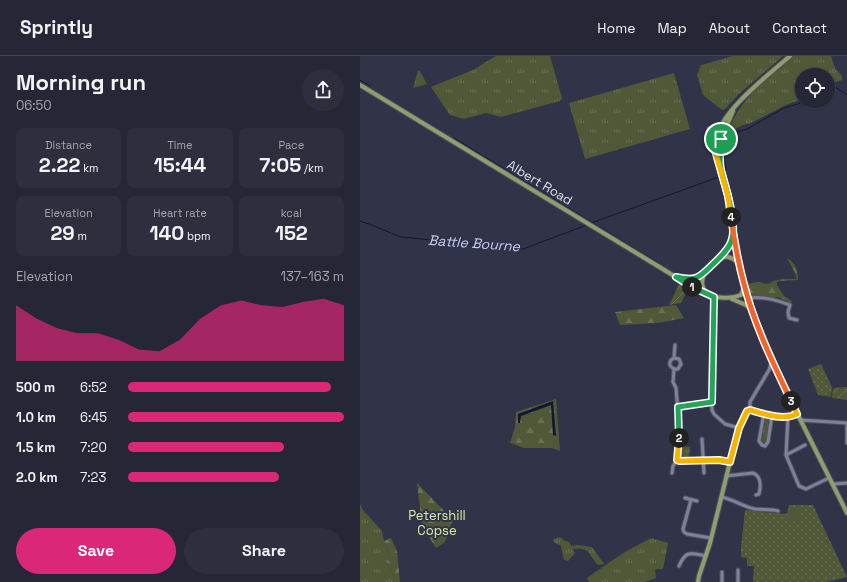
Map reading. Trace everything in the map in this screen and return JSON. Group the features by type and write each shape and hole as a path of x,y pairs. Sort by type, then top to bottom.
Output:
{"main road":[{"path":"790,56 726,117 720,126 715,139 714,147 728,196 739,264 752,310 772,361 847,513"},
{"name":"Albert Road","path":"360,84 689,285 712,296"},
{"path":"721,168 721,139 734,108"},
{"path":"709,129 720,126"},
{"path":"715,139 721,139"},
{"path":"676,277 689,280 704,274 730,243 733,231"},
{"path":"716,261 729,256 739,264"},
{"path":"704,274 704,288 712,296 731,298 746,305 752,310"},
{"path":"731,298 742,295 744,292 744,286"},
{"path":"697,581 711,538 739,428 748,411 788,417 797,414"}],"street":[{"path":"712,296 712,410 725,424 739,428"},
{"path":"749,298 757,297 769,299 790,305 788,312 789,318 797,320"},
{"path":"672,474 673,466 677,460 679,425 676,388 673,382 674,369 670,364 671,360 674,358 675,344"},
{"path":"674,358 679,359 681,364 678,369 674,369"},
{"path":"748,411 750,402 769,370 772,361"},
{"path":"678,407 712,402"},
{"path":"764,413 759,441 762,446 765,446 768,442 772,415"},
{"path":"788,417 786,455 799,486 806,489 829,478"},
{"path":"800,420 847,424 847,443"},
{"path":"702,439 702,460 704,473"},
{"path":"786,455 805,445"},
{"path":"677,460 719,460 730,462"},
{"path":"726,476 753,472 757,474 759,477 760,490 759,494 756,495"},
{"path":"833,484 847,483"},
{"path":"721,496 757,509 771,509 778,511"},
{"path":"685,498 696,502"},
{"path":"691,500 683,529 684,532 687,534 711,538"},
{"path":"679,566 685,555 688,553 706,556"},
{"path":"738,570 738,582"},
{"path":"722,572 722,582"}],"green space":[{"path":"496,56 550,56 562,98 560,101 501,117 486,113 464,119 450,115 431,87 473,70"},
{"path":"733,56 783,56 739,94 725,109 722,110 703,95 697,75 701,65"},
{"path":"793,56 831,56 835,68 795,68 795,102 749,124 743,125 728,132 746,100 774,72"},
{"path":"835,68 842,76 842,80 835,82"},
{"path":"419,70 427,84 413,88 418,71"},
{"path":"674,73 690,129 585,159 569,103"},
{"path":"787,258 790,259 796,267 798,280 780,281 777,282 777,285 784,296 792,301 791,303 778,297 772,299 750,295 747,284 757,282 768,284 778,280 797,279"},
{"path":"680,282 689,287 681,303 669,305"},
{"path":"676,305 684,318 658,323 620,325 615,312"},
{"path":"821,364 832,387 831,397 818,395 808,369"},
{"path":"847,387 847,400 832,398 833,388"},
{"path":"556,399 560,451 552,448 524,448 510,443 515,427 516,412"},
{"path":"766,415 770,416 771,420 768,422 768,425 770,424 767,442 765,444 762,442 763,424 765,425 764,419"},
{"path":"678,446 690,447 689,458 691,459 678,457 680,456 681,448"},
{"name":"Petershill Copse","path":"417,483 453,520 445,542 436,548 422,526"},
{"path":"360,504 363,510 382,531 390,557 386,562 392,572 394,582 360,582"},
{"path":"789,505 813,505 847,577 826,582 753,582 754,566 747,566 747,558 741,557 745,510 756,511 757,509 763,512 786,514"},
{"path":"790,508 801,509 801,522 789,521"},
{"path":"560,537 569,542 571,546 577,545 592,547 604,564 598,565 586,550 579,548 573,549 575,553 568,561 564,560 561,546 555,543 553,539"},
{"path":"391,538 397,551 400,582 394,582 392,572 386,562 390,557 384,541"},
{"path":"651,538 668,543 663,569 655,570 656,578 645,582 589,582 587,578 623,553"}],"shaded area":[{"path":"553,401 556,436 553,435 551,405 521,416 520,423 518,423 518,414"}],"waterway":[{"path":"360,80 370,86"},
{"name":"Battle Bourne","path":"835,87 847,95"},
{"name":"Battle Bourne","path":"726,169 724,159 726,138 728,135 747,129 784,108 795,105"},
{"path":"454,138 660,264"},
{"name":"Battle Bourne","path":"594,222 719,177"},
{"name":"Battle Bourne","path":"360,221 401,237 523,249 587,225"}],"route":[{"path":"721,139 715,139 714,147 728,196 732,225 733,231 744,286 752,310 783,386 797,414 792,417 788,417 750,410 747,411 739,428 730,462 719,460 679,461 677,460 679,425 678,407 712,402 714,297 676,277 689,280 704,274 728,247 732,240 733,231 728,196 721,168 721,139"}]}
